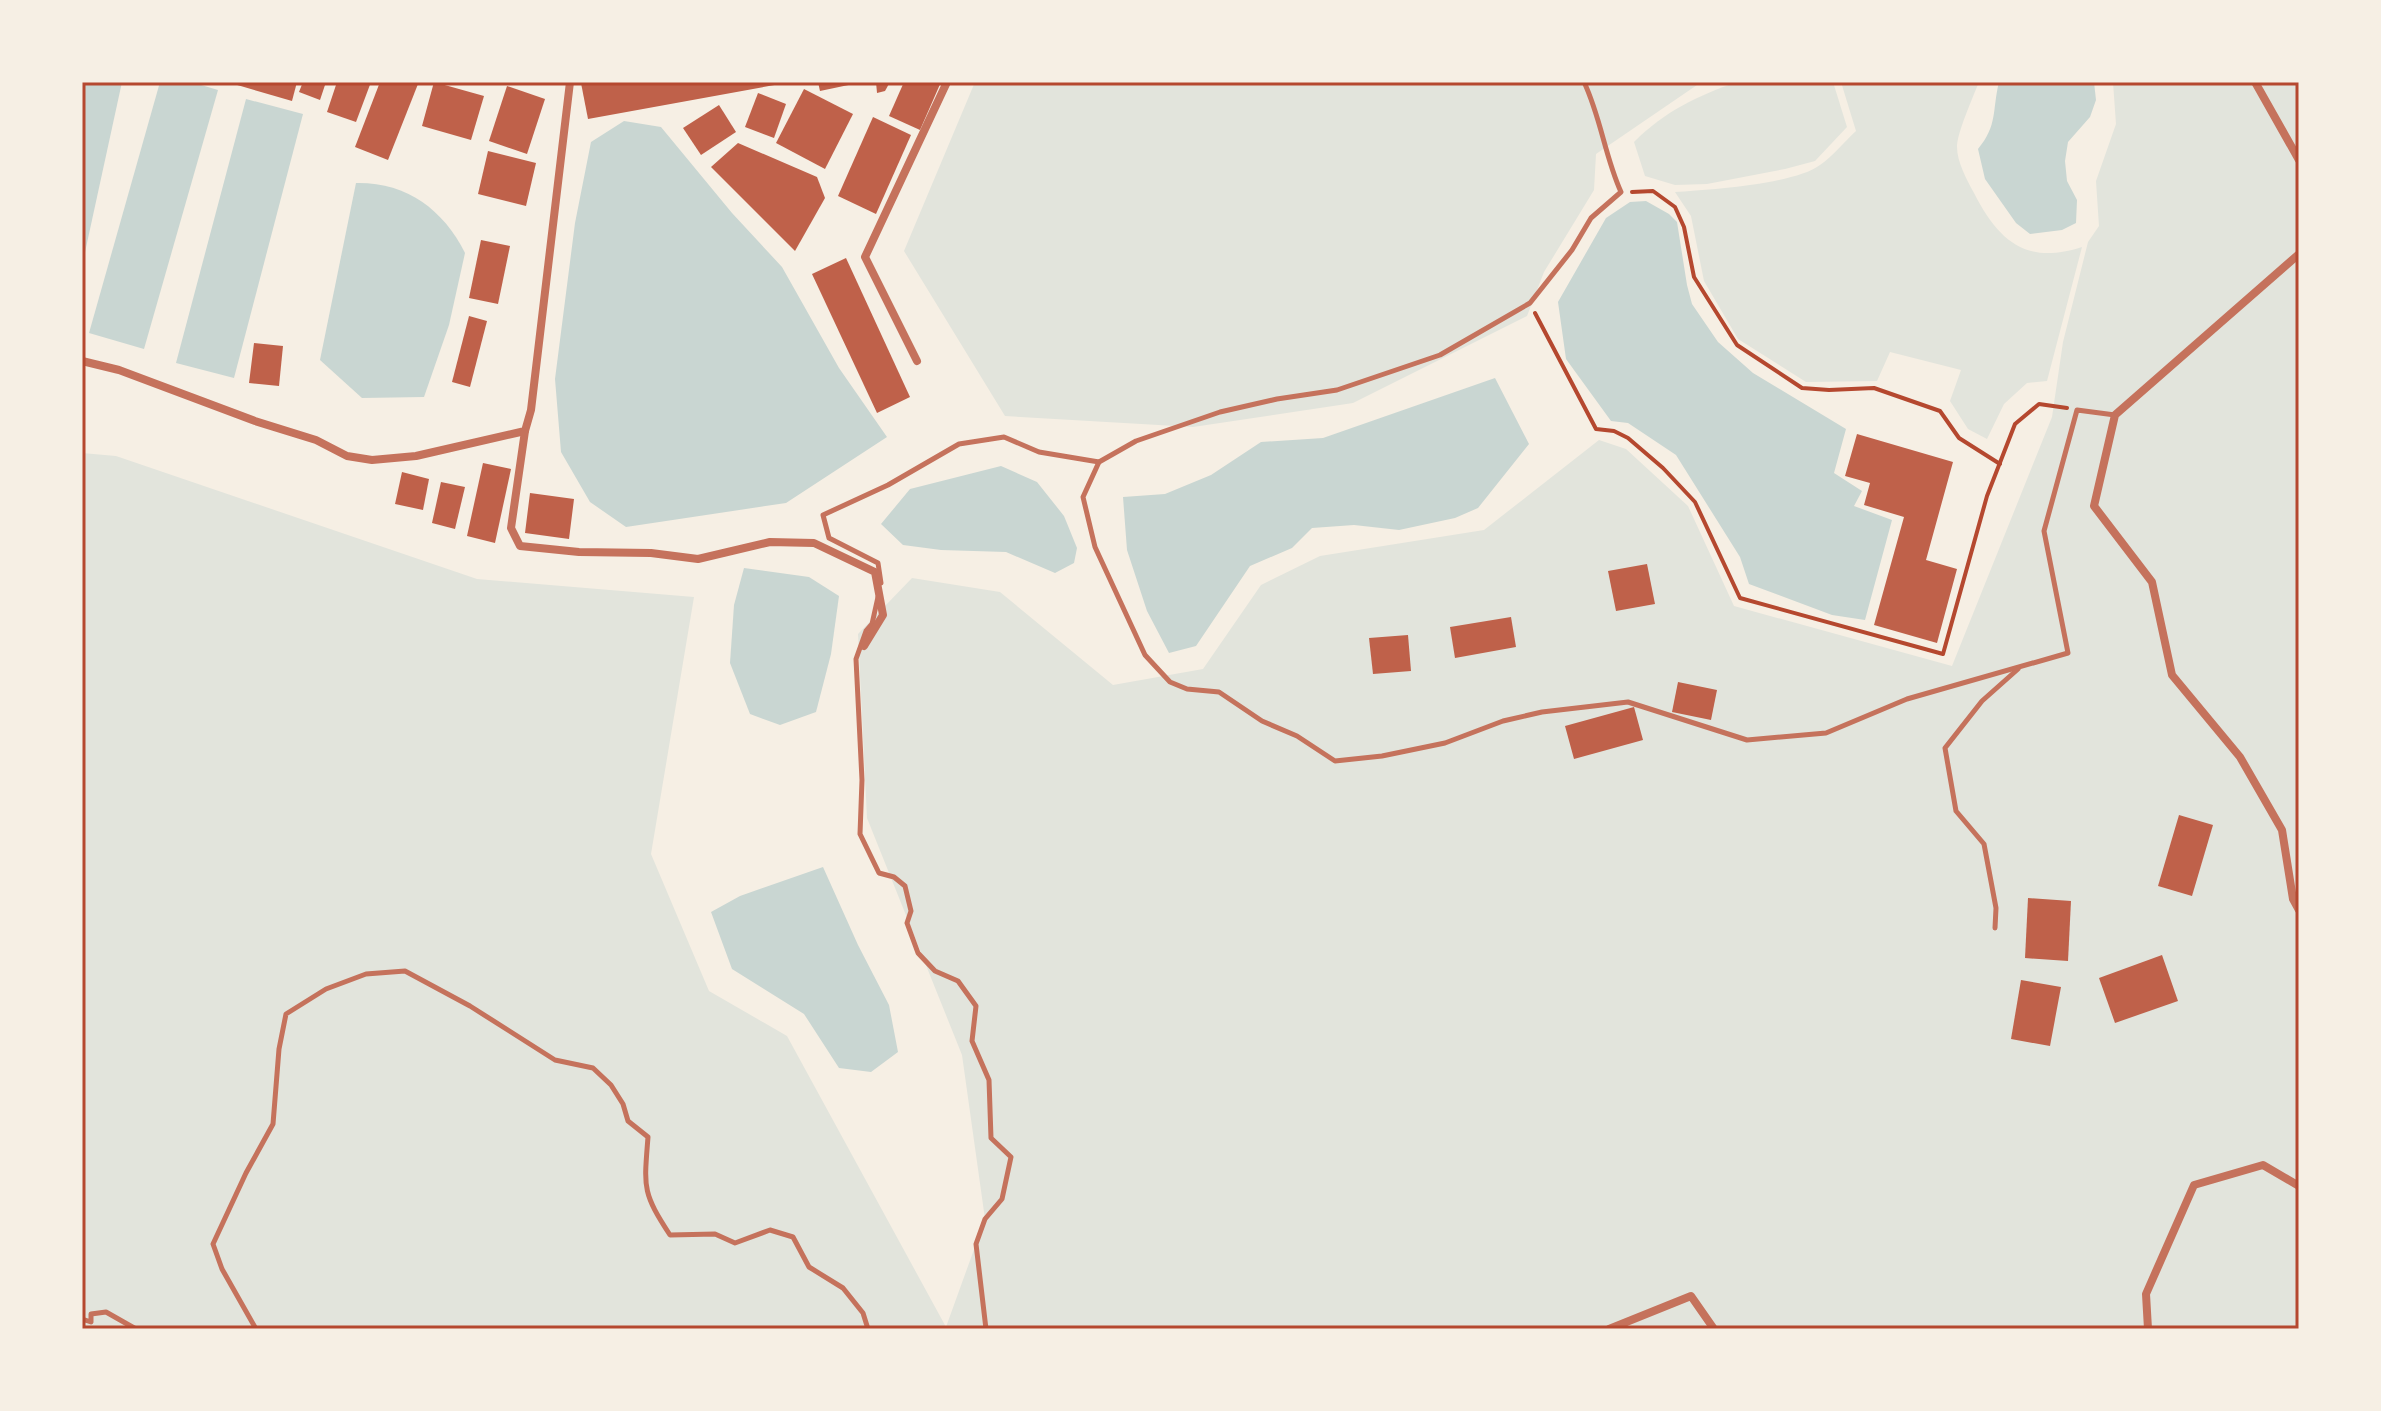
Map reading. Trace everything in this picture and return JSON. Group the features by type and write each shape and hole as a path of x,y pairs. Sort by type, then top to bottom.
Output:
{"street":[{"path":"570,82 531,410 525,431 511,528 520,546 579,552 651,553 698,559 770,542 814,543 875,572 883,615 864,646"},
{"path":"917,361 865,257 947,82"},
{"path":"2255,82 2299,160"},
{"path":"2299,254 2115,415 2094,506 2152,582 2172,675 2240,757 2282,830 2293,899 2299,910"},
{"path":"82,361 119,370 194,396 255,421 316,440 347,456 372,460 416,456 525,431"},
{"path":"2148,1329 2146,1294 2194,1185 2263,1165 2299,1186"},
{"path":"1609,1329 1691,1296 1714,1329"}],"lane":[{"path":"1584,82 1594,103 1612,172 1621,192 1591,218 1572,250 1530,303 1440,355 1337,390 1220,412 1136,441 1099,462 1083,497 1095,547 1145,655 1170,682 1187,689 1219,692 1262,721 1297,736 1335,761 1382,756 1445,743 1503,721 1542,712 1628,702 1747,740 1826,733 1907,699 2068,653 2044,531 2077,410 2115,415"},
{"path":"986,1329 976,1244 985,1219 1002,1199 1011,1157 991,1138 989,1080 972,1041 976,1006 958,981 935,971 918,953 907,923 911,911 905,886 894,877 879,873 860,834 862,780 856,659 866,631 872,624 882,586 878,563 829,538 823,515 888,485 959,444 1004,437 1039,452 1099,462"},
{"path":"1995,928 1996,908 1984,844 1956,811 1945,748 1982,701 2021,666"},
{"path":"256,1329 222,1269 213,1244 273,1124 279,1049 286,1014 326,989 366,974 405,971 448,993 555,1060 593,1068 611,1085 623,1104 628,1121 648,1137 644,1181 649,1203 670,1235 715,1234 735,1243 770,1230 793,1237 809,1267 843,1288 863,1313 868,1329"},
{"path":"82,1319 91,1322 91,1314 106,1312 136,1329"}],"path":[{"path":"1621,192 1653,191 1675,207 1684,227 1694,277 1737,345 1802,388 1874,388 1940,411 1959,438 2000,464"},
{"path":"1530,303 1596,429 1614,431 1628,438 1663,468 1695,502 1740,598 1943,654 1987,496 2015,424 2039,404 2077,410"}],"shaded area":[{"path":"82,82 122,82 82,266"},
{"path":"160,82 191,82 218,90 144,349 89,333"},
{"path":"975,82 1706,82 1697,85 1596,154 1594,190 1544,272 1527,316 1353,403 1193,427 1005,416 904,251"},
{"path":"1737,82 1833,82 1847,127 1815,161 1785,169 1707,184 1675,185 1645,176 1634,142 1682,106"},
{"path":"1841,82 1979,82 1962,124 1957,147 1963,171 1984,210 2005,236 2030,251 2063,252 2082,247 2047,381 2027,383 2004,404 1987,439 1968,429 1950,401 1961,370 1890,352 1877,381 1806,382 1738,339 1704,281 1691,216 1675,192 1772,181 1808,172 1820,165 1856,131"},
{"path":"1999,82 2094,82 2096,100 2090,117 2068,142 2065,161 2067,181 2077,200 2076,223 2062,230 2030,234 2016,223 1985,179 1978,149 1992,125"},
{"path":"2113,82 2299,82 2299,1329 82,1329 82,453 116,456 477,579 694,597 651,854 709,991 787,1036 946,1327 985,1219 962,1055 867,818 858,634 912,578 1000,592 1113,685 1203,669 1261,585 1320,556 1484,530 1599,440 1626,449 1688,506 1734,606 1952,666 2052,417 2063,342 2088,242 2099,226 2096,181 2116,124"},
{"path":"246,99 303,114 234,378 176,363"},
{"path":"624,121 661,127 732,213 782,267 839,368 887,437 786,503 626,527 590,502 561,452 555,379 575,223 591,142"},
{"path":"356,183 391,187 421,201 446,223 465,253 449,325 424,397 362,398 320,360"},
{"path":"1646,201 1677,222 1692,304 1718,342 1753,373 1846,429 1834,473 1862,491 1854,506 1892,520 1865,620 1832,615 1749,584 1740,557 1676,455 1628,423 1611,421 1566,359 1558,302 1606,218 1630,202"},
{"path":"1495,378 1529,444 1478,508 1455,518 1399,530 1354,525 1312,528 1292,548 1250,566 1196,646 1169,653 1147,611 1127,550 1123,497 1165,494 1211,475 1261,442 1323,438"},
{"path":"1001,466 1037,482 1064,516 1077,548 1074,563 1055,573 1006,552 941,550 903,545 881,524 910,489"},
{"path":"744,568 809,577 839,596 831,654 816,712 780,725 750,714 730,663 734,605"},
{"path":"823,867 889,1005 898,1052 871,1072 839,1068 804,1014 732,969 711,912 740,896"}],"building":[{"path":"227,82 297,82 292,101"},
{"path":"303,82 326,82 320,100 299,92"},
{"path":"337,82 371,82 356,122 327,112"},
{"path":"380,82 418,84 388,160 355,147"},
{"path":"434,82 484,96 471,140 422,126"},
{"path":"585,82 791,82 588,119 581,83"},
{"path":"818,82 858,82 858,83 820,91"},
{"path":"876,82 890,82 885,91 877,93"},
{"path":"904,82 941,82 920,130 889,116"},
{"path":"507,86 545,99 527,154 489,141"},
{"path":"804,89 853,114 825,169 776,143"},
{"path":"758,93 786,104 774,138 745,127"},
{"path":"719,105 736,132 701,155 683,128"},
{"path":"873,117 911,135 876,214 838,196"},
{"path":"738,143 817,177 825,198 795,251 711,167"},
{"path":"488,151 536,163 526,206 478,194"},
{"path":"481,240 510,246 498,304 469,298"},
{"path":"846,258 910,397 877,413 812,274"},
{"path":"469,316 487,321 470,387 452,382"},
{"path":"254,343 283,346 279,386 249,383"},
{"path":"1857,434 1953,462 1926,560 1957,569 1937,643 1874,625 1904,517 1864,505 1870,483 1845,476"},
{"path":"483,463 511,469 495,543 467,536"},
{"path":"402,472 429,479 423,510 395,504"},
{"path":"441,482 465,487 455,529 432,523"},
{"path":"530,493 574,499 569,539 525,533"},
{"path":"1647,564 1655,604 1616,611 1608,571"},
{"path":"1511,617 1516,647 1455,658 1450,627"},
{"path":"1408,635 1411,671 1373,674 1369,638"},
{"path":"1678,682 1717,690 1711,720 1672,712"},
{"path":"1634,707 1643,740 1574,759 1565,726"},
{"path":"2179,815 2213,825 2192,896 2158,886"},
{"path":"2028,898 2071,901 2068,961 2025,958"},
{"path":"2162,955 2178,1001 2115,1023 2099,978"},
{"path":"2021,980 2061,987 2050,1046 2011,1039"}]}
